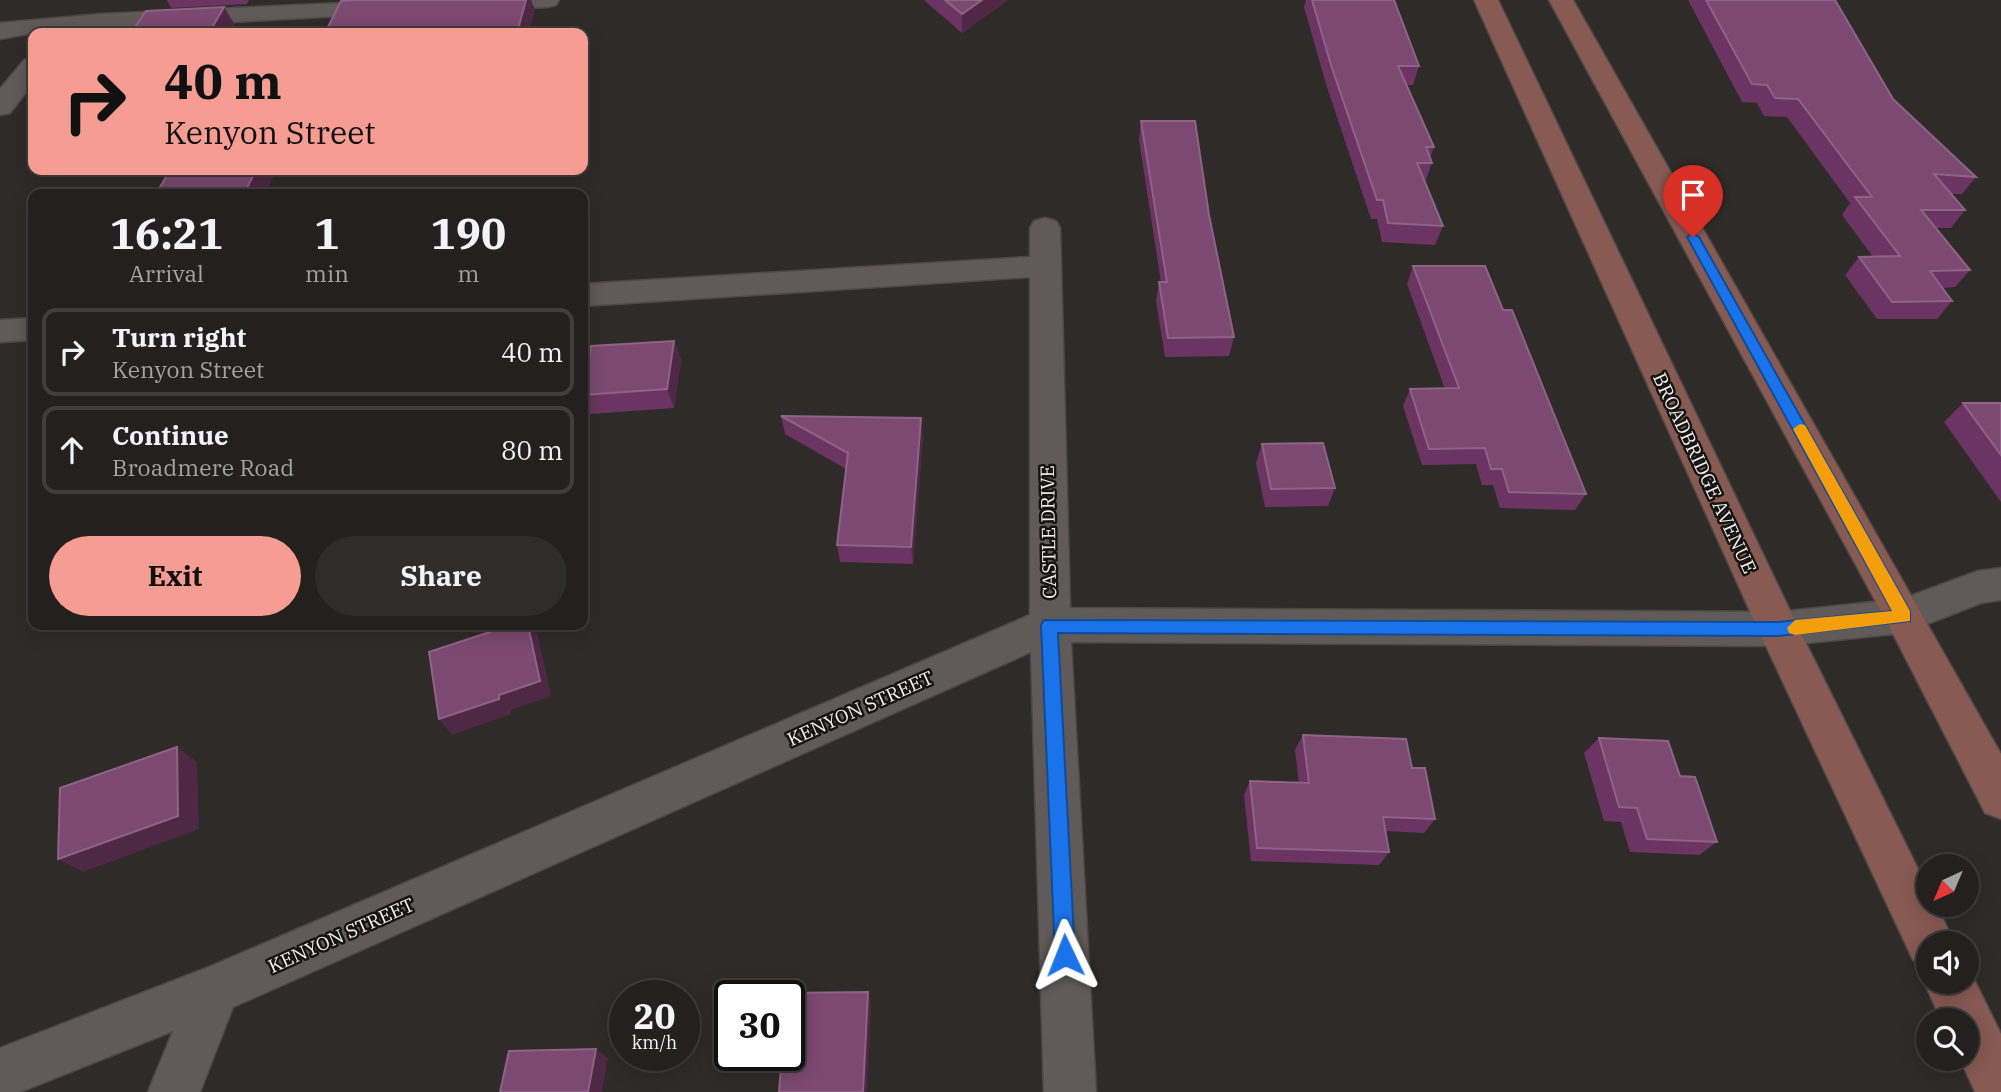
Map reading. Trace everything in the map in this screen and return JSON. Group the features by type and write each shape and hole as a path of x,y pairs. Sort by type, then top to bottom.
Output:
{"main road":[{"name":"BROADBRIDGE AVENUE","path":"1486,0 1778,629 1924,931"},
{"path":"1561,0 1904,616 2001,798"},
{"path":"1955,994 2001,1089"}],"street":[{"path":"61,28 79,0"},
{"path":"450,5 547,0"},
{"path":"76,28 408,7"},
{"path":"0,31 28,30"},
{"path":"0,107 28,72"},
{"name":"CASTLE DRIVE","path":"588,294 1045,247 1050,625 1070,1092"},
{"path":"0,331 28,329"},
{"name":"KENYON STREET","path":"0,1074 215,990 1050,625 1778,629 1904,616 1978,587 2001,584"},
{"path":"174,1092 215,990"}],"building":[{"path":"526,0 518,28 328,28 341,1"},
{"path":"945,0 982,0 962,14"},
{"path":"1312,0 1394,0 1419,66 1398,66 1434,147 1426,147 1432,163 1417,163 1443,226 1388,223 1383,200 1377,200"},
{"path":"1706,0 1835,0 1893,99 1976,177 1934,174 1965,210 1921,210 1970,270 1930,271 1952,301 1892,302 1859,257 1900,256 1855,197 1872,197 1798,99 1775,98 1767,85 1752,84"},
{"path":"224,7 212,28 134,28 146,11"},
{"path":"1141,121 1195,121 1209,215 1234,337 1168,338 1159,282 1167,282"},
{"path":"167,175 254,175 246,189 159,189"},
{"path":"1413,266 1485,266 1503,310 1512,310 1586,494 1509,492 1502,469 1491,469 1485,448 1429,449 1410,389 1459,388"},
{"path":"674,341 667,389 588,395 591,346"},
{"path":"1963,403 2001,403 2001,455"},
{"path":"781,416 921,418 911,547 837,545 848,453"},
{"path":"1323,443 1335,488 1271,489 1262,444"},
{"path":"496,630 529,630 540,681 499,695 499,699 439,719 429,652"},
{"path":"1303,735 1406,739 1412,768 1425,768 1435,819 1383,817 1389,852 1257,848 1250,781 1309,783"},
{"path":"1599,738 1668,741 1680,776 1695,777 1717,842 1647,839 1637,808 1619,807"},
{"path":"177,747 178,816 58,859 60,788"},
{"path":"868,992 863,1092 779,1092 781,1071 805,1071 805,993"},
{"path":"596,1049 588,1092 500,1092 509,1051"}],"slow traffic":[{"path":"1795,628 1904,616 1800,429"}],"route":[{"path":"1065,955 1050,625 1778,629 1904,616 1693,237"}]}
